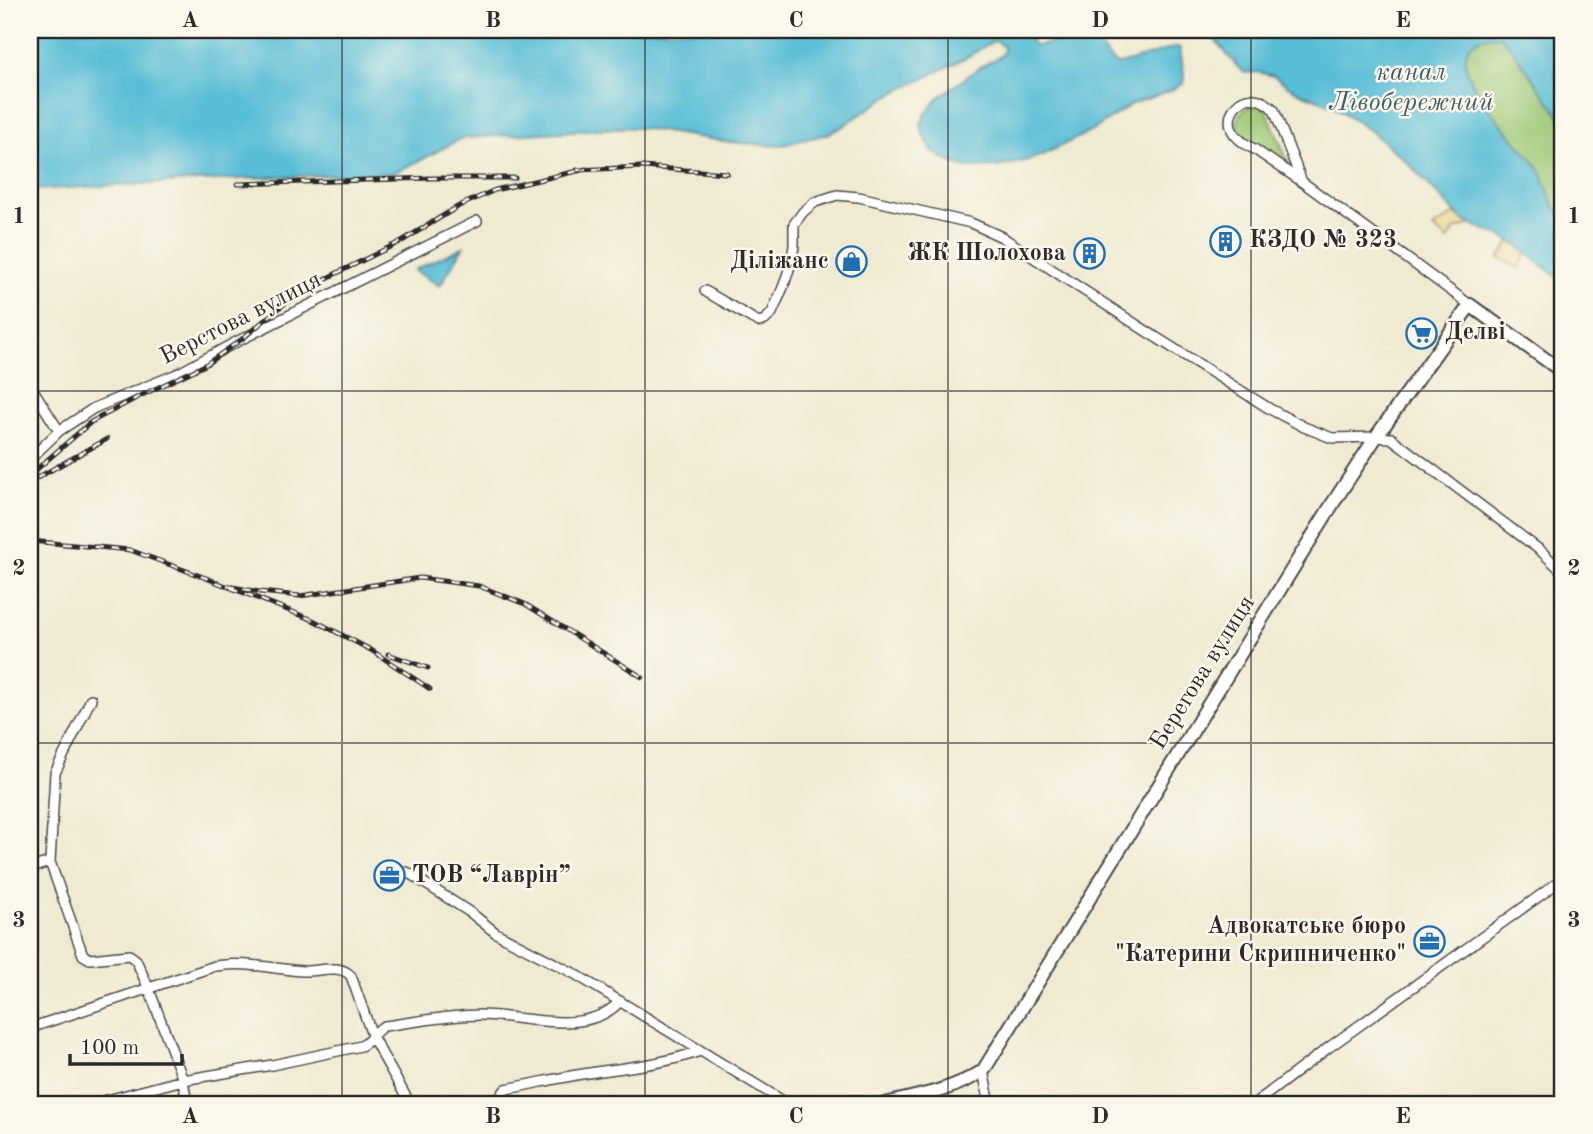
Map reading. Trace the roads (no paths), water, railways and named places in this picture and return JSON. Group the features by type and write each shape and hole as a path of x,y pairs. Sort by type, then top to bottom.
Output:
{"street":[{"path":"1302,182 1274,110 1269,104 1256,98 1249,98 1237,104 1231,117 1233,132 1237,138 1302,182 1563,372"},
{"path":"705,291 759,322 765,320 772,313 791,263 794,224 814,202 837,195 859,197 971,223 1002,237 1146,331 1304,427 1332,438 1391,439 1541,551 1563,572"},
{"name":"Верстова вулиця","path":"30,459 59,431 94,408 177,374 477,221"},
{"name":"Берегова вулиця","path":"983,1071 1332,503 1470,304"},
{"path":"30,384 59,431"},
{"path":"91,699 55,773 50,862 83,955 90,959 128,955 133,957 149,989 183,1080 187,1104"},
{"path":"30,868 50,862"},
{"path":"407,872 471,913 496,933 575,974 788,1104"},
{"path":"1254,1104 1563,880"},
{"path":"30,1028 230,963 305,971 338,968 351,976 373,1038 410,1104"},
{"path":"92,1104 183,1080 361,1046 384,1026 454,1016 482,1015 551,1022 573,1021 593,1018 620,1001"},
{"path":"498,1104 506,1089 636,1067 700,1051"},
{"path":"886,1104 966,1082 983,1071 990,1104"}],"water":[{"path":"30,30 1058,30 1034,36 1030,42 1036,46 1084,36 1100,46 1117,64 1180,48 1185,81 1167,92 1132,104 1092,131 1040,156 997,167 966,168 944,159 932,150 923,135 921,124 938,98 980,67 1001,56 1003,46 996,41 888,96 840,128 827,134 778,146 729,142 640,128 619,128 465,138 393,173 30,190"},
{"name":"канал Лівобережний","path":"1203,30 1563,30 1563,121 1500,36 1486,37 1474,42 1468,49 1465,62 1477,93 1536,164 1554,205 1563,216 1563,280 1510,241 1461,219 1407,162 1372,132 1332,105 1301,93 1274,76 1257,72 1245,73"},
{"path":"463,247 440,286 414,270"}],"railway":[{"path":"577,170 642,167 727,173"},
{"path":"30,475 91,422 205,365 284,304 327,278 402,241 459,206 495,190 586,169"},
{"path":"237,184 515,178"},
{"path":"37,478 107,439"},
{"path":"30,541 130,550 206,578 313,620 371,650 430,689"},
{"path":"227,586 300,596 420,578 479,586 525,604 642,677"},
{"path":"388,654 428,668"}],"place":[{"name":"КЗДО № 323","path":"1226,241"},
{"name":"ЖК Шолохова","path":"1089,254"},
{"name":"Діліжанс","path":"852,262"},
{"name":"Делві","path":"1422,333"},
{"name":"ТОВ “Лаврін”","path":"389,876"},
{"name":"Адвокатське бюро \"Катерини Скрипниченко\"","path":"1429,941"}]}
